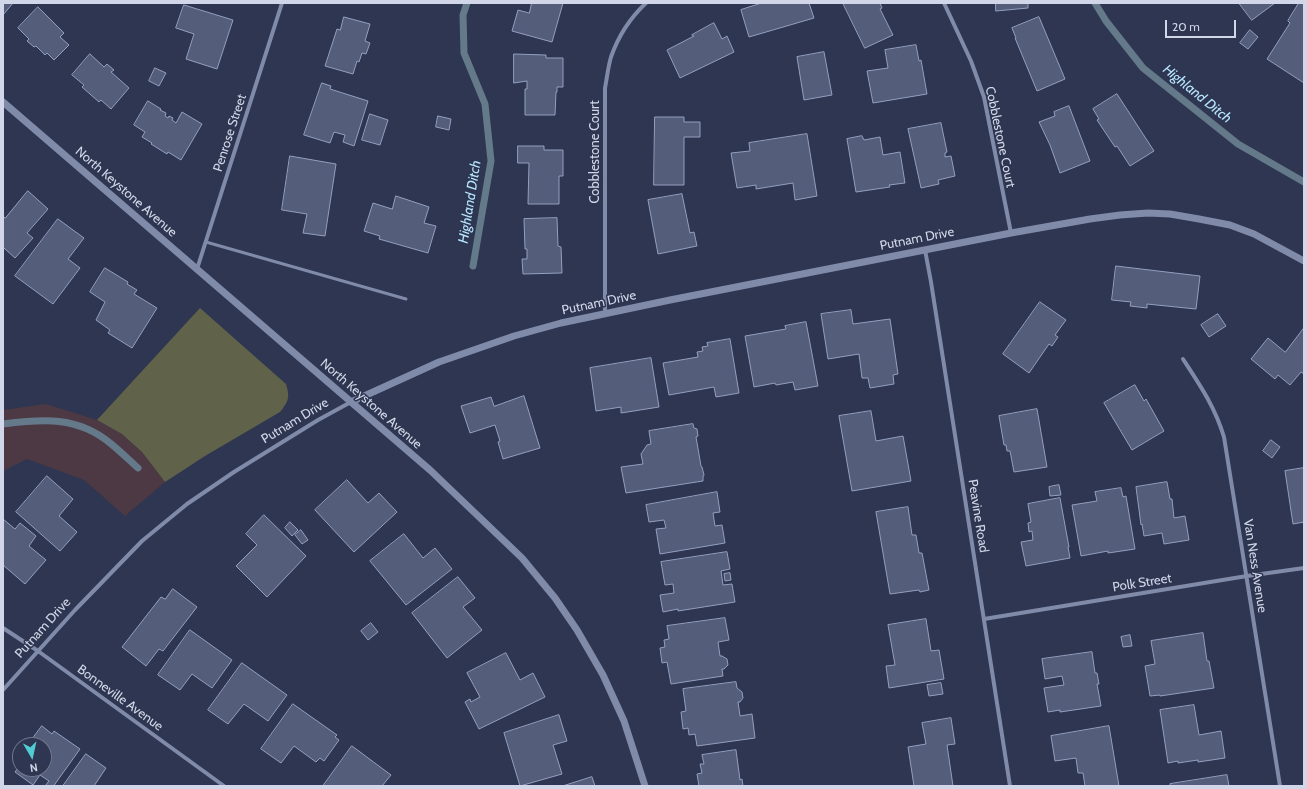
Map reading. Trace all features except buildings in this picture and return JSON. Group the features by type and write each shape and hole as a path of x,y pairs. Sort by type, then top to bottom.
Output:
{"street":[{"name":"Penrose Street","path":"197,269 282,3"},
{"name":"Cobblestone Court","path":"605,313 605,88 611,58 624,30 639,9 646,3"},
{"name":"Cobblestone Court","path":"944,3 971,61 984,98 1011,233"},
{"name":"North Keystone Avenue","path":"3,102 430,470 522,558 555,598 577,630 603,675 624,721 645,786"},
{"name":"Putnam Drive","path":"3,690 75,610 142,542 187,504 234,472 318,420 351,402 439,362 514,336 605,313 1011,233 1120,215 1148,213 1170,214 1230,225 1254,234 1304,261"},
{"name":"Peavine Road","path":"925,250 934,297 1010,786"},
{"name":"Van Ness Avenue","path":"1184,359 1210,400 1224,437 1280,786"},
{"name":"Polk Street","path":"984,619 1304,568"},
{"name":"Bonneville Avenue","path":"3,628 224,786"}],"lane":[{"path":"206,242 406,298"}],"shaded area":[{"path":"46,404 97,420 122,434 142,452 165,482 125,516 84,480 27,459 3,471 3,410"}],"green space":[{"path":"200,308 286,384 288,399 280,412 205,456 165,482 142,452 122,434 97,420"}],"waterway":[{"name":"Highland Ditch","path":"467,3 463,15 464,53 485,104 491,161 473,266"},
{"name":"Highland Ditch","path":"1095,3 1106,21 1143,68 1238,144 1304,182"},
{"name":"Highland Ditch","path":"3,424 46,421 72,424 85,428 98,434 110,443 138,468"}]}
